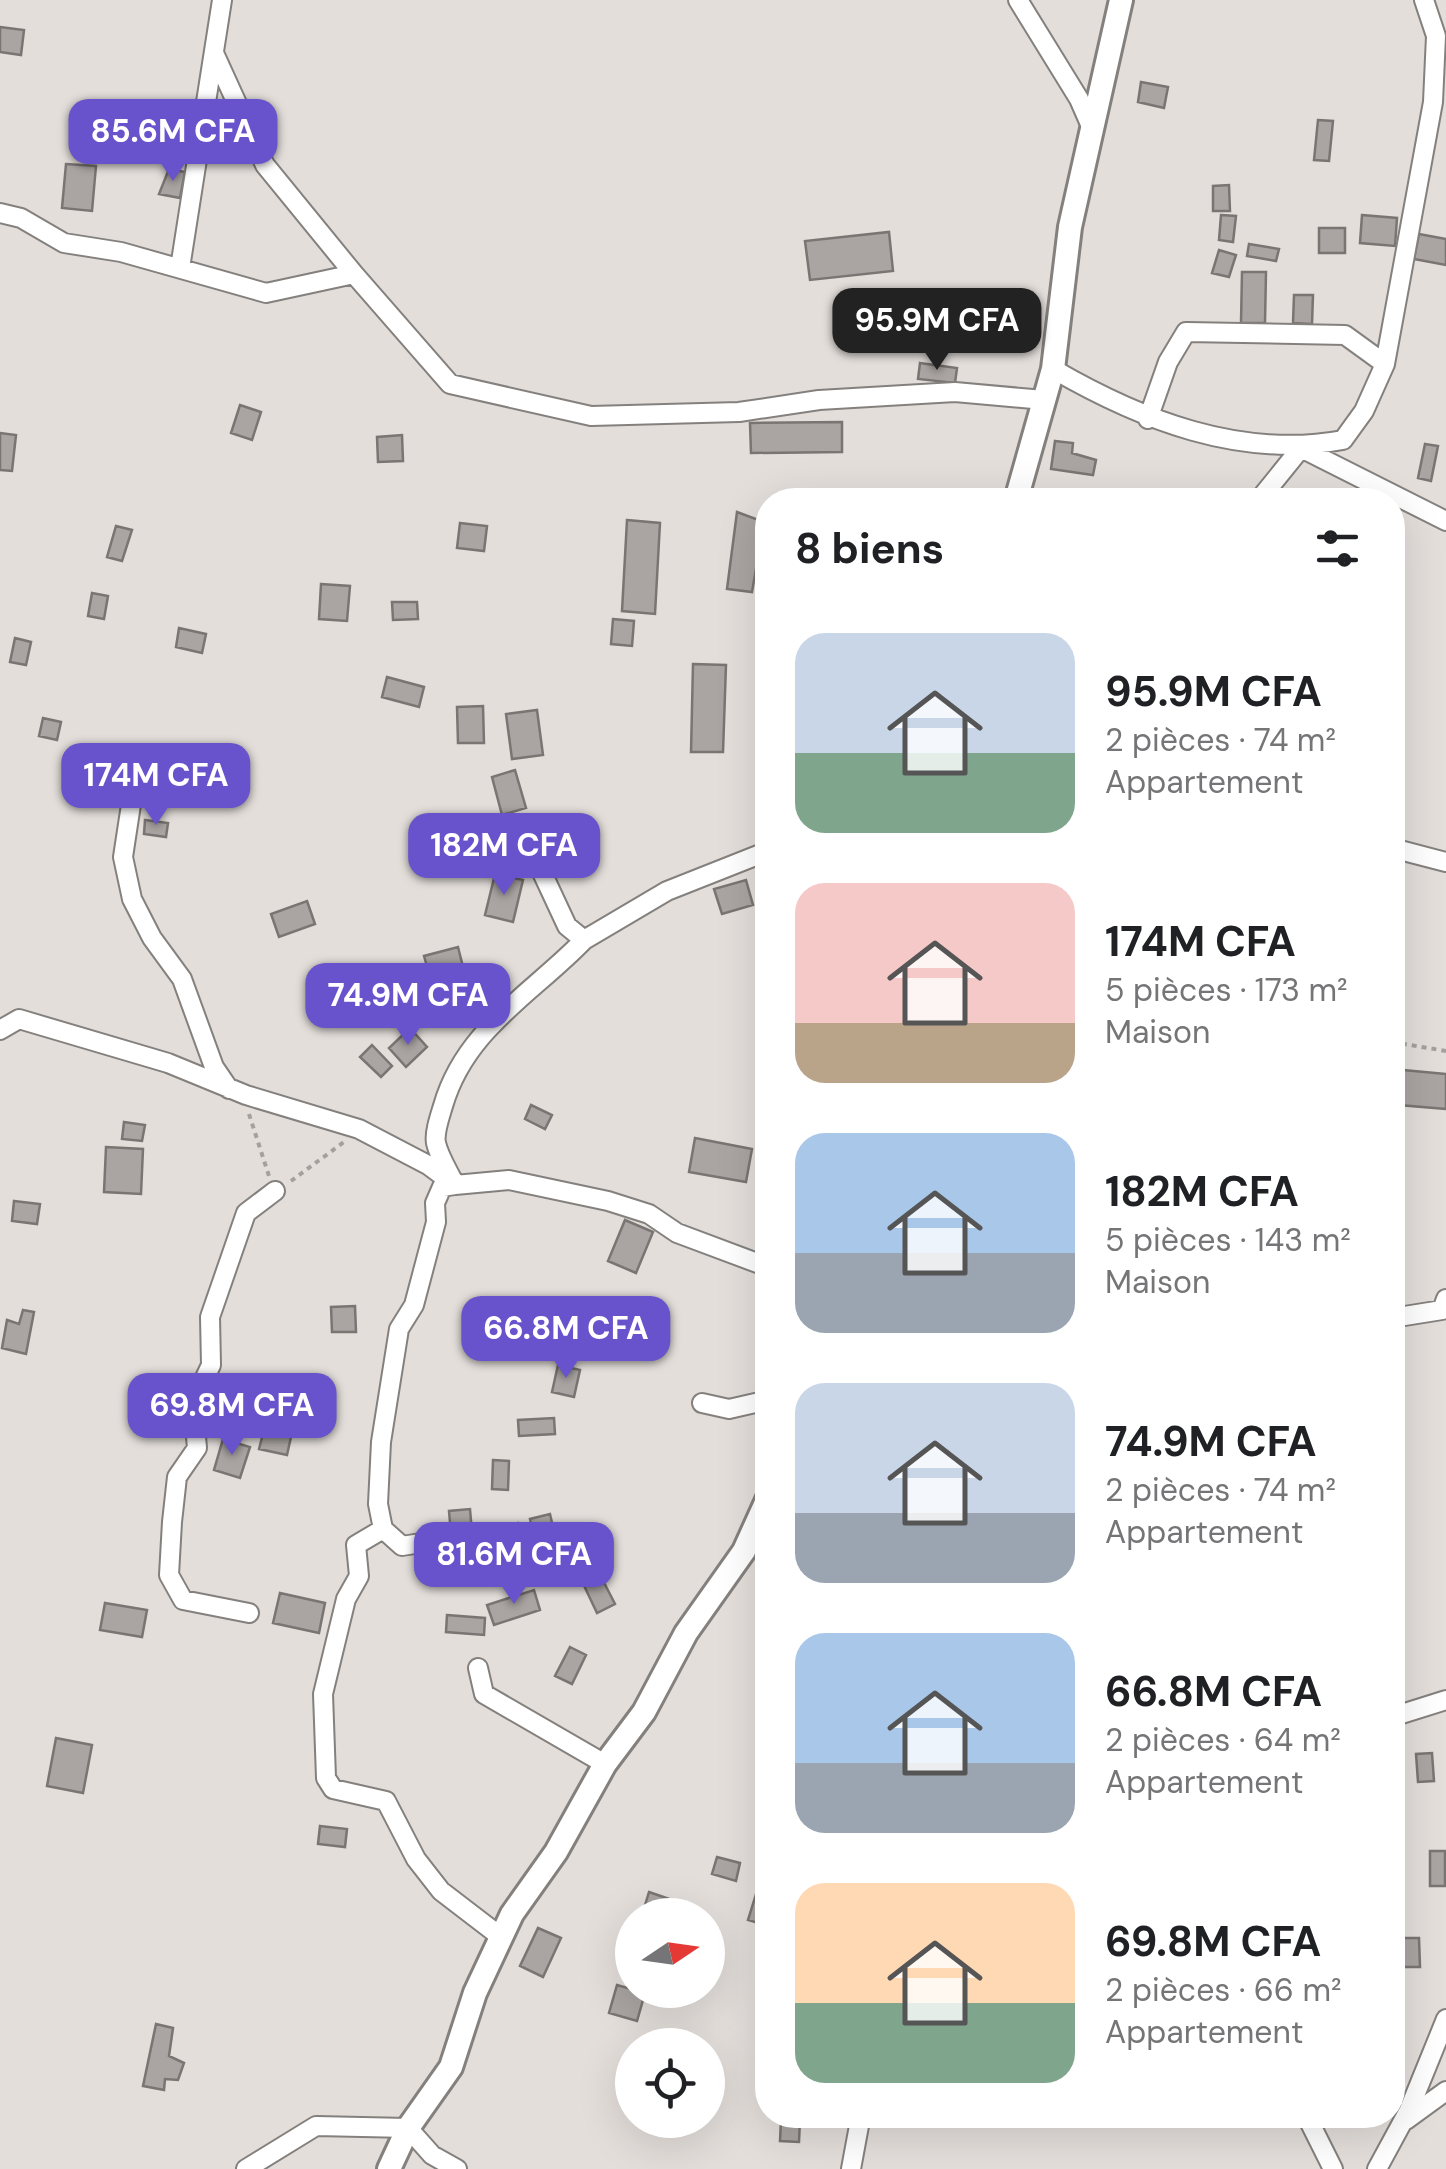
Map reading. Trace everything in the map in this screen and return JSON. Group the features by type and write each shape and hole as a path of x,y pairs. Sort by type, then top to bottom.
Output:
{"main road":[{"path":"1019,488 1053,369 1070,228 1121,0"},
{"path":"388,2169 408,2128 452,2066 475,1992 501,1937 605,1764 644,1712 686,1632 744,1551 755,1527"}],"street":[{"path":"180,268 222,0"},
{"path":"1018,0 1079,98 1093,131"},
{"path":"1053,369 1148,419 1216,437 1301,448 1344,440 1364,411 1385,364 1433,102 1436,36 1424,0"},
{"path":"213,52 265,165 450,384 591,416 739,412 819,400 954,392 1044,400"},
{"path":"0,213 21,218 64,243 121,252 266,293 354,274"},
{"path":"1148,419 1168,362 1186,332 1346,334 1385,364"},
{"path":"1269,488 1301,448"},
{"path":"1301,448 1380,488"},
{"path":"1405,500 1446,521"},
{"path":"134,785 123,857 132,900 152,938 182,978 214,1067 238,1092"},
{"path":"510,830 533,854 567,926 584,940"},
{"path":"1405,851 1446,862"},
{"path":"455,1185 435,1142 456,1066 508,1005 543,983 584,940 667,891 755,856"},
{"path":"0,1030 20,1020 168,1064 238,1092 359,1130 428,1165 455,1185"},
{"path":"440,1540 402,1546 383,1528 378,1504 382,1442 399,1329 414,1305 436,1222 435,1203 442,1187 508,1180 608,1201 649,1214 677,1233 755,1261"},
{"path":"249,1613 183,1600 169,1576 170,1558 178,1477 197,1448 194,1403 211,1366 210,1316 246,1213 275,1191"},
{"path":"1405,1316 1442,1310 1446,1299"},
{"path":"702,1403 729,1409 755,1403"},
{"path":"383,1528 356,1545 359,1576 346,1599 342,1628 328,1666 322,1716 326,1778 333,1789 386,1801 416,1858 440,1892 501,1937"},
{"path":"478,1668 484,1694 605,1764"},
{"path":"1405,1713 1446,1700"},
{"path":"1405,2116 1446,2019"},
{"path":"1405,2121 1446,2092"},
{"path":"246,2169 316,2126 408,2128 432,2155 457,2169"},
{"path":"851,2169 859,2128"},
{"path":"1312,2128 1333,2169"},
{"path":"1377,2169 1399,2128"}],"path":[{"path":"1405,1044 1446,1051"},
{"path":"238,1092 275,1191 359,1130"}],"building":[{"path":"0,27 24,30 21,55 0,52"},
{"path":"1141,82 1168,87 1164,108 1138,102"},
{"path":"1318,120 1333,121 1329,161 1314,160"},
{"path":"66,164 96,166 92,211 62,208"},
{"path":"169,169 185,172 180,198 159,194"},
{"path":"1229,185 1230,211 1213,211 1213,186"},
{"path":"1221,215 1236,216 1233,242 1219,240"},
{"path":"1362,215 1397,218 1395,246 1360,243"},
{"path":"1319,228 1345,228 1345,253 1319,253"},
{"path":"889,232 893,271 810,280 805,241"},
{"path":"1419,234 1446,239 1446,265 1414,259"},
{"path":"1249,244 1279,249 1276,261 1247,256"},
{"path":"1219,250 1236,255 1229,277 1212,273"},
{"path":"1242,272 1266,272 1265,323 1241,323"},
{"path":"1294,295 1313,295 1312,324 1293,323"},
{"path":"920,363 957,368 955,383 918,379"},
{"path":"240,405 261,412 252,440 231,433"},
{"path":"842,422 842,452 751,453 750,423"},
{"path":"0,433 16,435 12,471 0,470"},
{"path":"402,435 403,461 378,462 377,437"},
{"path":"1055,441 1073,443 1072,453 1096,460 1093,475 1051,469"},
{"path":"1425,444 1438,446 1431,481 1418,478"},
{"path":"737,512 755,519 755,574 752,592 727,589"},
{"path":"627,520 660,523 655,614 622,611"},
{"path":"460,523 487,526 484,551 457,548"},
{"path":"116,526 132,530 122,561 107,557"},
{"path":"321,584 350,586 347,621 319,619"},
{"path":"92,593 108,596 104,619 88,616"},
{"path":"392,602 417,602 418,619 393,620"},
{"path":"613,619 634,621 632,646 611,644"},
{"path":"179,628 206,634 202,653 176,647"},
{"path":"15,638 31,642 26,665 10,662"},
{"path":"693,664 726,665 723,752 691,752"},
{"path":"387,677 424,687 419,707 382,697"},
{"path":"483,706 484,743 458,743 457,707"},
{"path":"537,710 543,755 512,759 506,714"},
{"path":"43,718 61,722 57,740 39,736"},
{"path":"515,770 526,808 502,815 492,777"},
{"path":"152,772 179,773 178,799 151,798"},
{"path":"145,820 168,823 166,837 144,834"},
{"path":"495,874 523,880 513,922 485,915"},
{"path":"746,880 753,905 722,914 714,889"},
{"path":"307,901 315,924 279,937 271,914"},
{"path":"458,947 463,967 430,977 424,956"},
{"path":"410,1028 427,1047 406,1067 389,1048"},
{"path":"372,1045 392,1066 381,1077 360,1057"},
{"path":"1405,1070 1446,1074 1446,1109 1405,1106"},
{"path":"531,1105 552,1115 545,1129 525,1119"},
{"path":"124,1122 145,1125 142,1141 122,1139"},
{"path":"695,1138 752,1149 746,1182 689,1172"},
{"path":"106,1147 143,1149 141,1194 104,1192"},
{"path":"14,1201 40,1204 37,1224 12,1221"},
{"path":"625,1220 653,1232 636,1273 608,1261"},
{"path":"355,1306 356,1332 332,1332 331,1307"},
{"path":"23,1310 34,1312 26,1354 2,1348 7,1320 19,1324"},
{"path":"633,1314 655,1318 652,1333 630,1328"},
{"path":"556,1319 600,1325 595,1358 552,1352"},
{"path":"558,1365 580,1370 574,1397 552,1392"},
{"path":"554,1418 555,1434 519,1436 518,1420"},
{"path":"266,1422 293,1428 287,1455 259,1449"},
{"path":"223,1439 250,1447 240,1478 214,1470"},
{"path":"493,1460 509,1461 508,1490 492,1489"},
{"path":"470,1509 473,1544 452,1546 449,1511"},
{"path":"550,1514 555,1536 535,1541 530,1519"},
{"path":"518,1523 524,1543 506,1549 500,1528"},
{"path":"597,1569 615,1604 597,1613 580,1577"},
{"path":"534,1590 540,1610 494,1625 487,1605"},
{"path":"280,1593 325,1603 319,1633 273,1623"},
{"path":"105,1603 147,1610 142,1637 100,1630"},
{"path":"447,1615 485,1618 484,1635 446,1632"},
{"path":"570,1647 586,1655 572,1684 555,1676"},
{"path":"56,1738 92,1745 83,1793 47,1786"},
{"path":"1432,1753 1434,1781 1418,1782 1416,1754"},
{"path":"320,1826 347,1829 345,1847 318,1844"},
{"path":"1430,1851 1445,1851 1445,1886 1430,1886"},
{"path":"717,1857 740,1863 736,1881 712,1874"},
{"path":"755,1897 755,1922 748,1920"},
{"path":"538,1928 561,1938 543,1977 520,1966"},
{"path":"1405,1938 1419,1938 1420,1967 1405,1967"},
{"path":"615,1992 615,2008 641,2008 637,2021 609,2013"},
{"path":"156,2024 173,2028 169,2056 184,2063 178,2080 165,2079 164,2090 143,2086"},
{"path":"781,2128 800,2128 799,2142 780,2141"}]}
